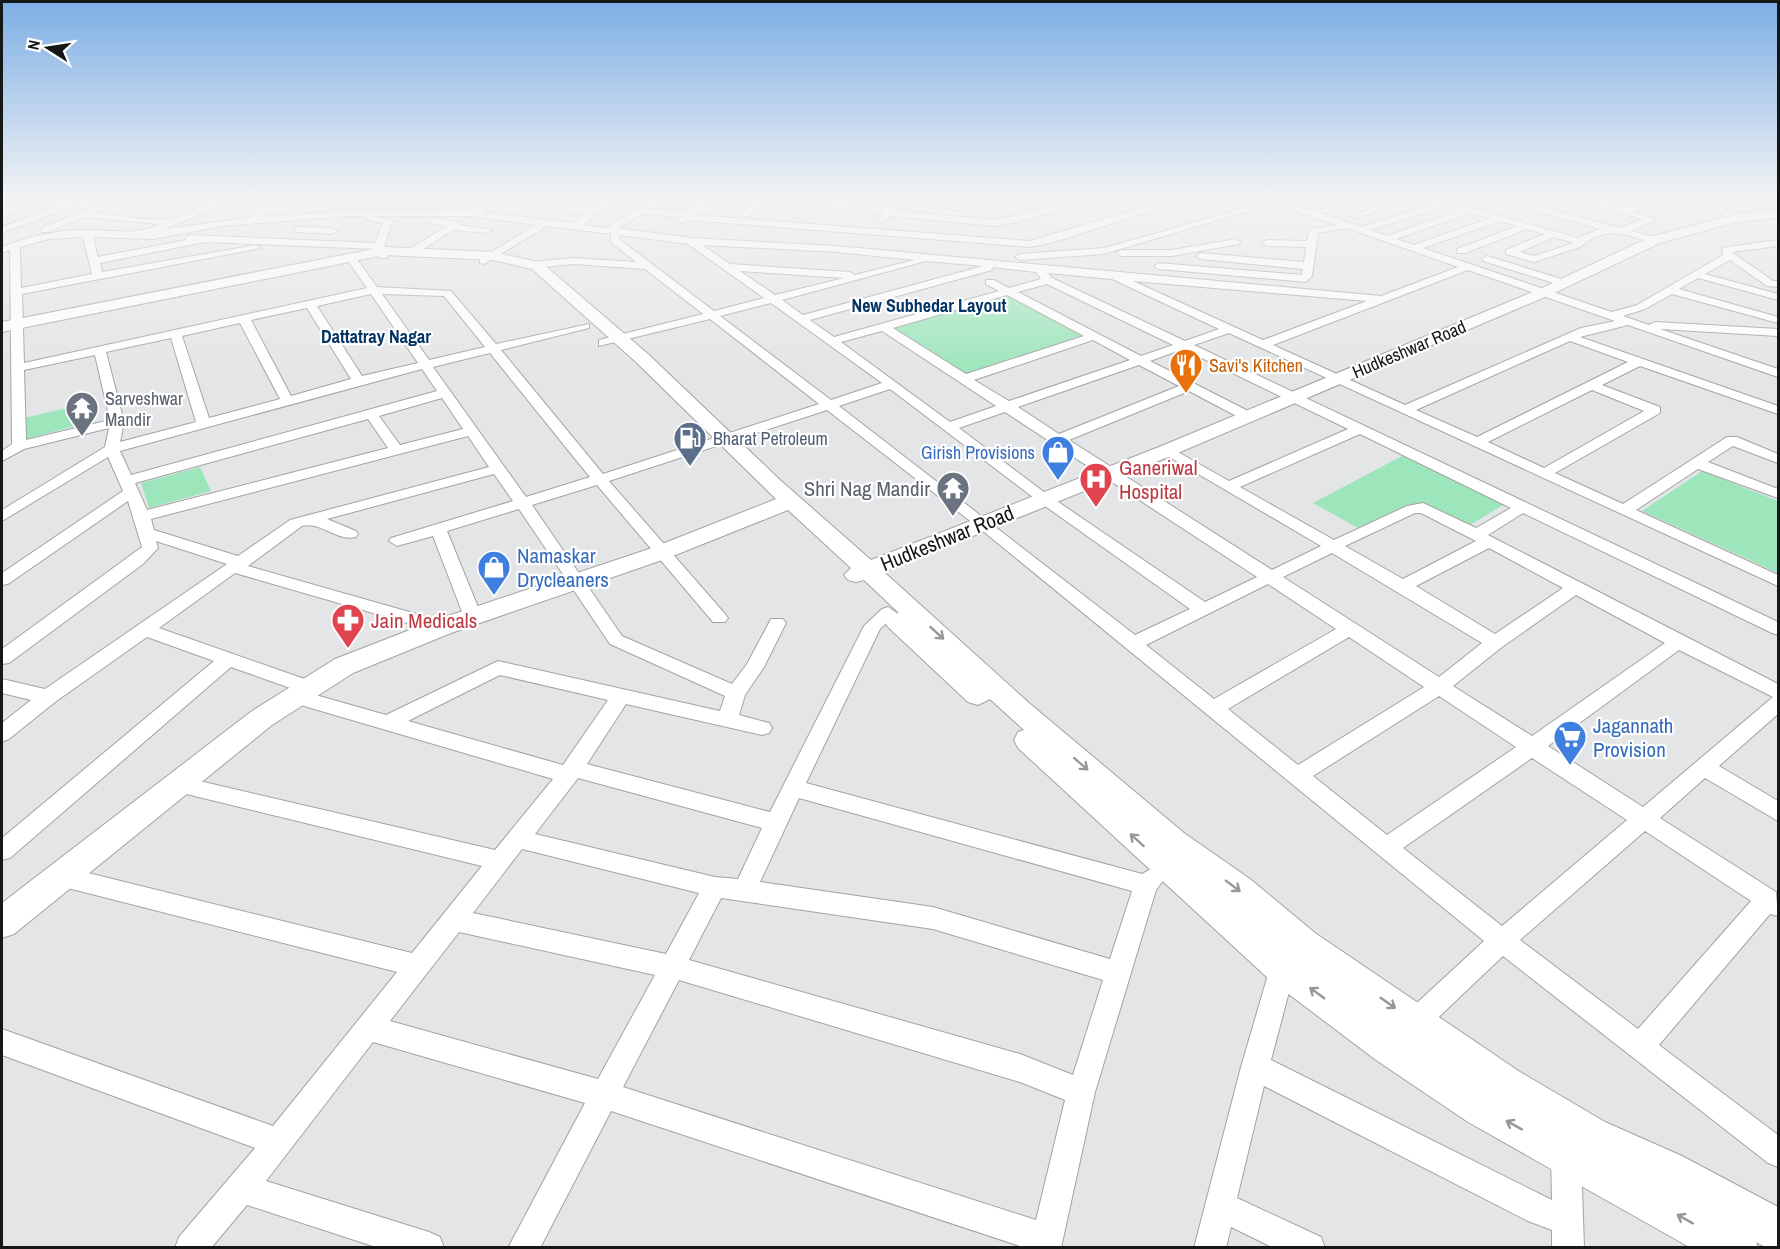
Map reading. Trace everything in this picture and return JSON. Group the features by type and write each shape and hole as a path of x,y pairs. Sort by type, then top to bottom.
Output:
{"main road":[{"path":"9,328 356,257"},
{"path":"479,257 488,258 536,276 603,335 782,504 860,574 1102,782 1303,944 1506,1086 1591,1136 1667,1171 1779,1230"},
{"path":"482,257 532,265 546,272 601,324 603,335"},
{"name":"Hudkeshwar Road","path":"860,574 1042,498 1166,451 1293,398 1546,291 1618,257"},
{"path":"2,922 262,718 302,692 374,652 660,553 782,504"},
{"path":"860,574 888,613 1283,968 1390,1047 1482,1108 1736,1248"}],"street":[{"path":"17,257 15,292 9,328 18,369 19,446"},
{"path":"93,257 98,276"},
{"path":"94,261 113,257"},
{"path":"15,292 204,257"},
{"path":"637,257 984,524 1502,941 1779,1153"},
{"path":"715,257 892,384 1042,498 1204,610"},
{"path":"926,257 1383,299"},
{"path":"2,516 112,449 359,381 493,348 603,335 712,315 933,258 966,257"},
{"path":"1217,257 1308,266"},
{"path":"1305,292 1309,257"},
{"path":"1442,257 1546,291 1630,323 1779,373"},
{"path":"1481,257 1564,283"},
{"path":"1528,257 1534,259"},
{"path":"1497,276 1539,257"},
{"path":"1652,310 1670,290 1723,257"},
{"path":"1733,257 1771,284 1779,284"},
{"path":"351,260 426,364 496,469 578,581 616,640 736,693"},
{"path":"532,265 574,261 648,266"},
{"path":"801,319 999,265"},
{"path":"1159,266 1306,279"},
{"path":"1264,344 1469,266"},
{"path":"728,267 813,271 857,278"},
{"path":"1039,268 1048,280 1187,345 1358,430 1779,629"},
{"path":"1697,275 1779,297"},
{"path":"1114,276 1779,581"},
{"path":"832,341 1048,280"},
{"path":"990,282 1247,416"},
{"path":"18,369 374,290 447,292 660,553 719,618"},
{"path":"1670,290 1779,320"},
{"path":"310,304 359,381"},
{"path":"1611,316 1652,310 1709,328"},
{"path":"244,319 288,402"},
{"path":"1407,409 1570,337 1615,323 1779,332"},
{"path":"884,327 1773,903 1640,1047"},
{"path":"948,427 1230,329"},
{"path":"1744,330 1779,341"},
{"path":"175,333 204,424"},
{"path":"964,379 1094,336"},
{"path":"1570,337 1779,410"},
{"path":"2,658 137,560 150,548 141,516 112,449 117,422 100,351"},
{"path":"1478,442 1639,361"},
{"path":"397,541 717,443 892,384"},
{"path":"1545,473 1655,410 1591,385"},
{"path":"1057,440 1190,386"},
{"path":"2,580 128,487 446,393"},
{"path":"371,414 396,450"},
{"path":"2,457 19,446 117,422"},
{"path":"1229,486 1358,430"},
{"path":"141,516 471,431"},
{"path":"1625,510 1732,440 1779,459"},
{"path":"1166,451 1403,586 1495,643"},
{"path":"1697,463 1779,494"},
{"path":"2,734 48,697 239,566 296,523 496,469"},
{"path":"1403,586 1483,538 1523,507"},
{"path":"1132,644 1270,578 1330,546 1412,509 1423,508 1576,586 1678,642 1779,692"},
{"path":"312,519 350,534"},
{"path":"438,529 473,617"},
{"path":"146,533 239,566 442,627"},
{"path":"1297,776 1439,687 1495,643 1576,586"},
{"path":"745,890 873,626 888,613"},
{"path":"727,720 736,693 755,667 777,623"},
{"path":"1212,709 1349,629"},
{"path":"146,630 387,723 570,772 776,823"},
{"path":"1386,848 1533,747 1678,642"},
{"path":"2,851 228,660"},
{"path":"387,723 498,668 762,728"},
{"path":"2,686 48,697"},
{"path":"190,1248 242,1188 518,839 570,772 621,696"},
{"path":"1415,1022 1502,941 1779,703"},
{"path":"1703,767 1779,812"},
{"path":"178,784 500,861"},
{"path":"793,788 1146,885"},
{"path":"518,839 715,887 933,918 1118,974"},
{"path":"369,1028 604,1095 1047,1243 1081,1092 1146,885 1166,865"},
{"path":"60,876 417,966"},
{"path":"523,1248 715,887"},
{"path":"454,920 673,967 1020,1068 1081,1092"},
{"path":"1210,1248 1254,1067 1283,968 1303,944"},
{"path":"2,1042 278,1142"},
{"path":"1254,1067 1539,1210 1568,1234"},
{"path":"1566,1153 1568,1234"},
{"path":"242,1188 429,1248"},
{"path":"1220,1206 1310,1248"}],"green space":[{"path":"1007,295 1084,335 966,375 891,327"},
{"path":"76,406 79,425 26,439 24,418"},
{"path":"1402,456 1505,504 1468,526 1422,504 1369,534 1313,503"},
{"path":"200,467 211,491 149,508 141,483"},
{"path":"1702,471 1778,501 1778,573 1642,511"}],"place":[{"name":"Savi's Kitchen","path":"1186,394"},
{"name":"Sarveshwar Mandir","path":"82,437"},
{"name":"Bharat Petroleum","path":"690,467"},
{"name":"Girish Provisions","path":"1058,481"},
{"name":"Ganeriwal Hospital","path":"1096,508"},
{"name":"Shri Nag Mandir","path":"953,517"},
{"name":"Namaskar Drycleaners","path":"494,596"},
{"name":"Jain Medicals","path":"348,649"},
{"name":"Jagannath Provision","path":"1570,766"}],"district":[{"name":"New Subhedar Layout","path":"929,305"},
{"name":"Dattatray Nagar","path":"376,336"}]}
